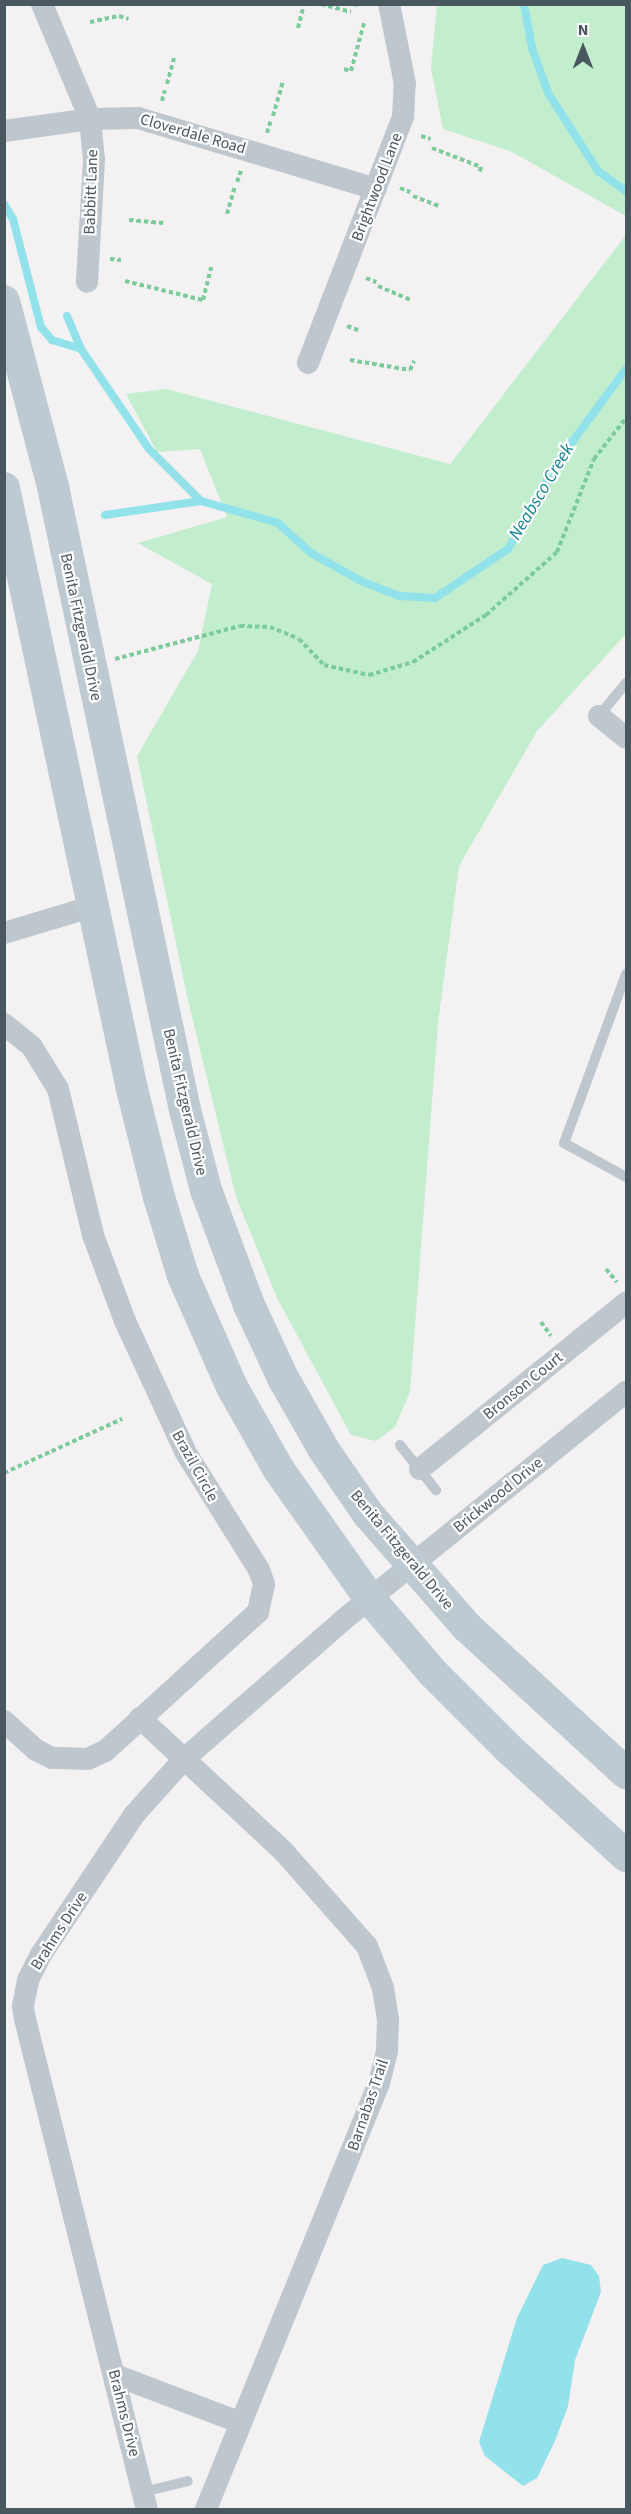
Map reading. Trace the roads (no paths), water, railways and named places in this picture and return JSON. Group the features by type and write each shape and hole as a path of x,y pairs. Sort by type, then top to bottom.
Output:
{"main road":[{"name":"Benita Fitzgerald Drive","path":"4,301 53,487 89,666 185,1110 226,1247 283,1378 324,1450 368,1514 466,1627 627,1773"},
{"path":"4,488 132,1089 183,1276 232,1387 279,1470 370,1599 433,1673 509,1749 627,1856"}],"street":[{"name":"Babbitt Lane","path":"42,4 90,119 94,160 87,282"},
{"name":"Brightwood Lane","path":"308,363 400,128 405,103 405,84 389,4"},
{"name":"Cloverdale Road","path":"4,131 90,119 138,118 376,189"},
{"path":"599,716 627,738"},
{"path":"4,933 94,906"},
{"name":"Brazil Circle","path":"4,1024 32,1047 58,1089 87,1212 124,1321 186,1453 264,1584 258,1612 105,1751 70,1761 52,1758 36,1750 4,1721"},
{"name":"Bronson Court","path":"420,1469 624,1311"},
{"name":"Brickwood Drive","path":"370,1599 627,1392"},
{"name":"Brahms Drive","path":"145,2501 115,2375 15,2021 42,1953 135,1815 184,1759 370,1599"},
{"name":"Barnabas Trail","path":"140,1718 284,1852 367,1946 383,1988 388,2020 387,2051 379,2082 239,2422 206,2510"},
{"path":"115,2375 239,2422"}],"lane":[{"path":"599,716 627,683"},
{"path":"627,974 564,1143 627,1177"},
{"path":"400,1445 436,1490"},
{"path":"145,2501 188,2481"}],"water":[{"path":"562,2258 591,2265 599,2276 601,2292 575,2360 568,2406 555,2441 537,2478 523,2486 485,2456 479,2442 517,2318 543,2265"}],"waterway":[{"path":"524,4 532,48 548,93 598,171 626,191"},
{"path":"4,204 13,219 41,327 52,340 81,349"},
{"path":"67,316 81,349 149,449 201,501"},
{"name":"Neabsco Creek","path":"105,515 201,501 278,523 311,553 361,581 399,596 435,598 508,549 558,461 626,369"}]}
